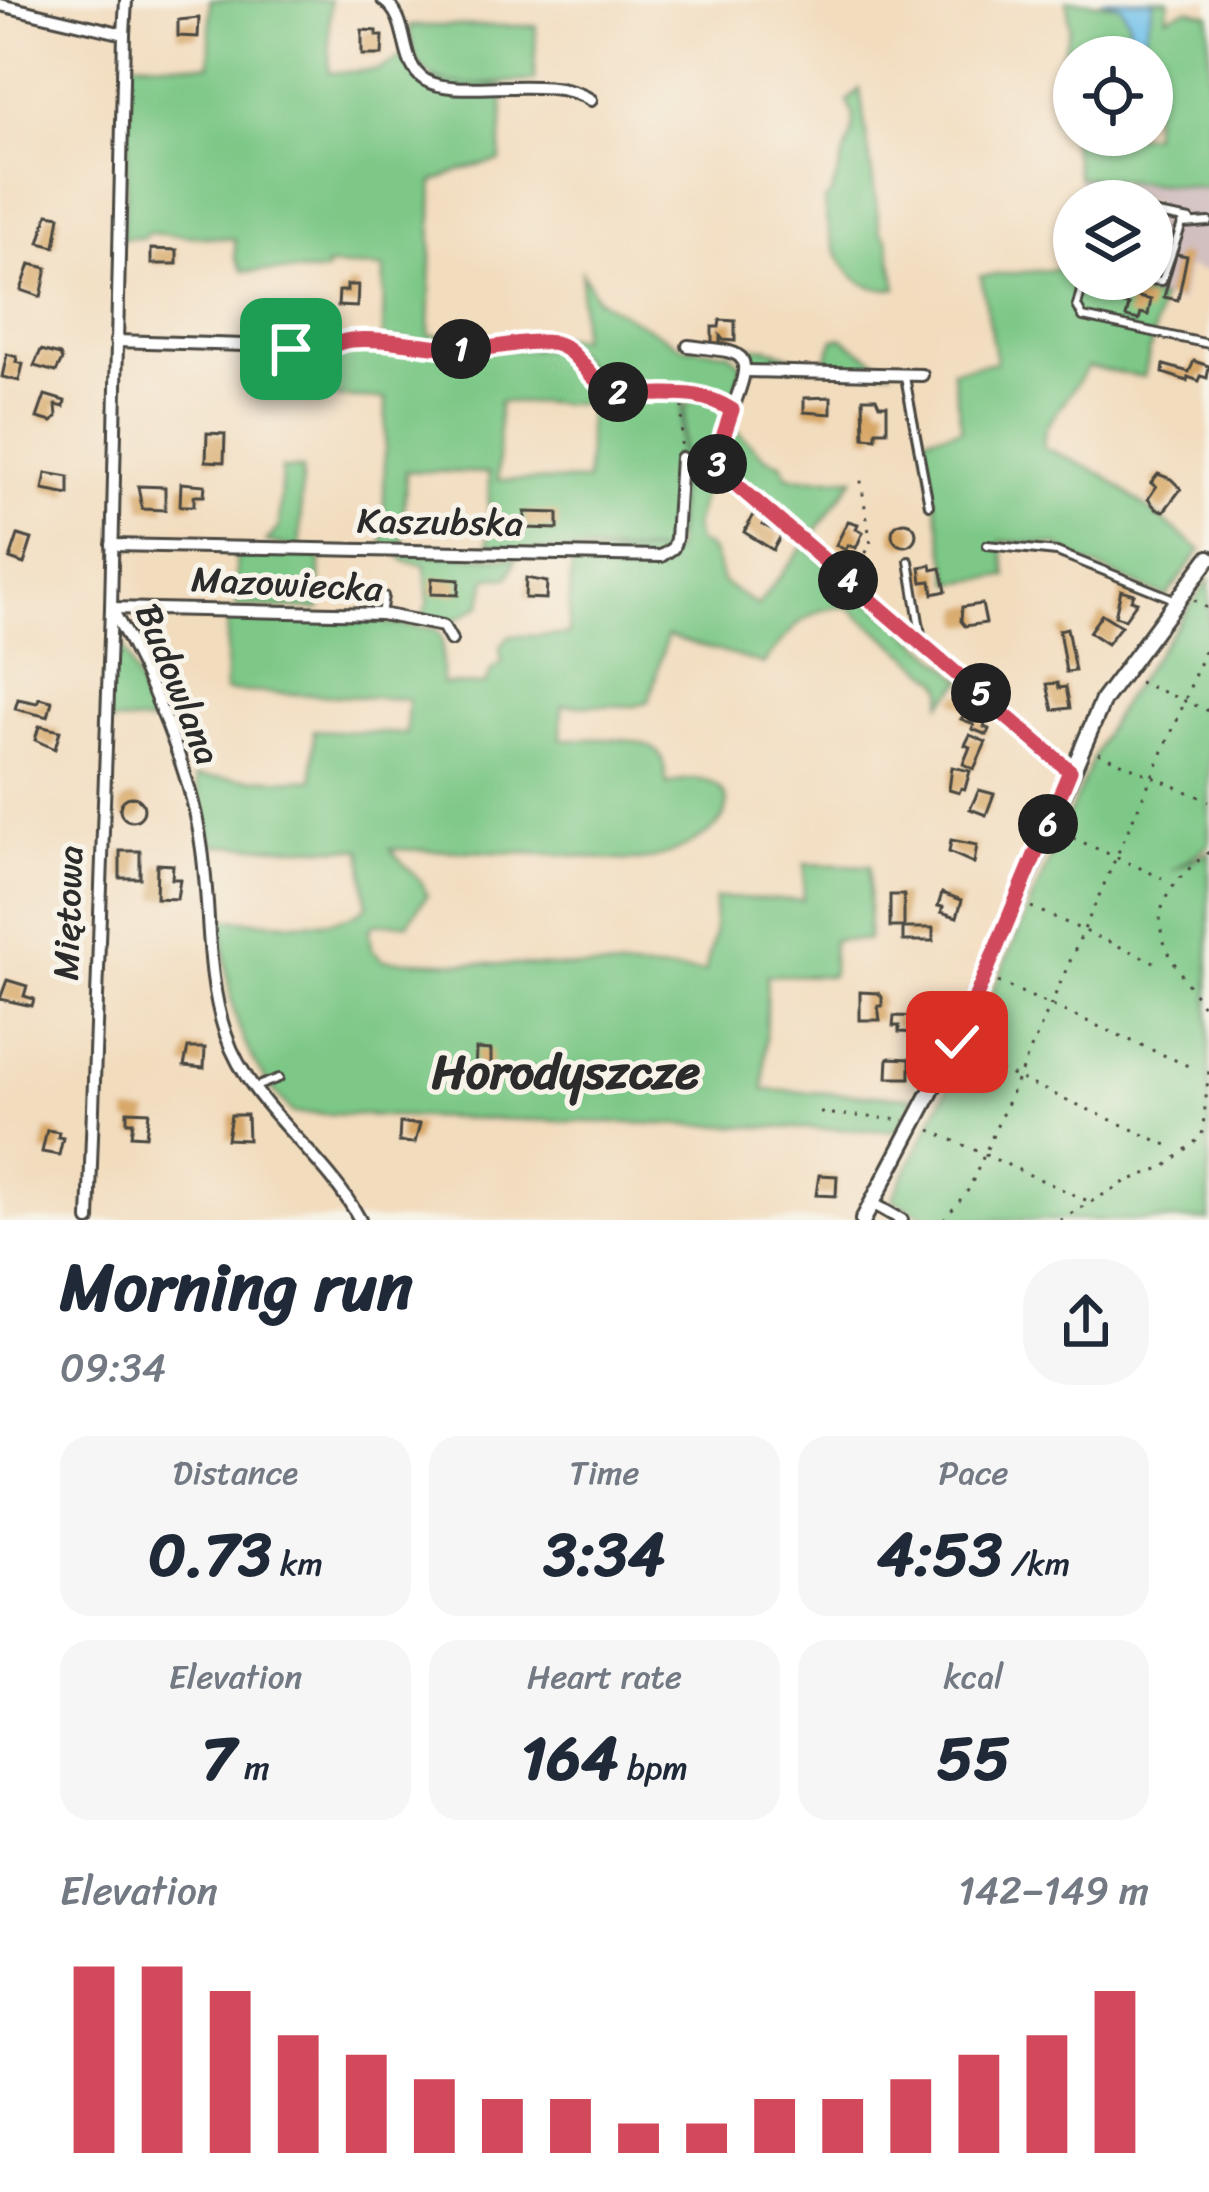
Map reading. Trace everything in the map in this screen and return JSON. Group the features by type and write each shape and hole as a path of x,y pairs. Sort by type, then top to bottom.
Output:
{"street":[{"name":"Budowlana","path":"126,0 111,608 131,643 196,814 219,1009 231,1048 253,1087 334,1177 360,1220"},
{"path":"383,0 399,15 413,65 427,81 527,86 579,93 591,100"},
{"path":"0,5 124,34"},
{"path":"116,341 277,346 315,354 356,340 417,341 468,349 553,344 569,351 592,378 609,389 702,394 732,410"},
{"path":"688,346 733,351 747,371 715,461 725,475 1070,771"},
{"path":"747,371 922,375"},
{"name":"Kaszubska","path":"112,545 661,556 673,548 676,539 681,458"},
{"path":"862,1220 922,1129 1103,700 1185,600 1209,557"},
{"name":"Mazowiecka","path":"111,608 381,614 443,626 451,640"},
{"name":"Miętowa","path":"88,1220 111,608"},
{"path":"872,1203 902,1220"}],"lane":[{"path":"1173,217 1209,221"},
{"path":"1173,242 1182,224 1195,221"},
{"path":"1079,300 1083,317 1209,344"},
{"path":"905,377 928,506"},
{"path":"987,545 1057,552 1185,600"},
{"path":"909,561 922,641"},
{"path":"381,614 384,596"},
{"path":"253,1087 279,1078"}],"path":[{"path":"681,458 685,393"},
{"path":"847,579 871,545 860,475"},
{"path":"1185,600 1209,609"},
{"path":"944,1220 962,1202 985,1154 1209,638"},
{"path":"1139,682 1209,711"},
{"path":"1098,752 1209,801"},
{"path":"1062,833 1162,878"},
{"path":"1209,852 1164,894 1160,920 1162,945 1209,1015"},
{"path":"1031,907 1161,965"},
{"path":"998,982 1193,1068"},
{"path":"967,1055 1167,1145"},
{"path":"1060,1220 1166,1166 1202,1136 1209,1069"},
{"path":"820,1113 905,1120 1089,1202"}],"shaded area":[{"path":"1173,185 1209,188 1209,272 1187,268 1180,303 1169,300 1173,300"}],"green space":[{"path":"210,0 330,0 329,73 378,70 406,54 420,80 504,87 500,161 433,182 429,335 580,338 582,272 597,299 683,347 728,352 742,365 732,404 701,393 617,387 597,377 569,347 383,339 384,268 243,271 235,258 235,239 147,233 144,238 121,238 131,61 210,65"},
{"path":"1067,0 1120,5 1130,32 1068,36"},
{"path":"1153,0 1169,0 1166,17 1188,9 1209,14 1209,188 1173,185 1173,180 1078,177 1074,156 1173,156 1173,36 1145,36"},
{"path":"410,26 536,26 534,81 470,85 435,78 422,68 413,51"},
{"path":"860,89 880,231 888,241 897,288 865,284 853,275 835,250 826,218 824,202 853,130 854,116 847,102"},
{"path":"1053,270 1053,300 1161,300 1144,377 1088,367 1045,429 1043,447 1104,475 1201,550 1166,597 1080,560 1057,545 1001,541 1007,576 951,583 923,437 962,429 952,370 996,362 981,276"},
{"path":"842,338 889,370 748,363 742,352 730,346 768,348 817,366 825,363 834,339"},
{"path":"344,344 563,350 612,394 683,396 675,532 664,552 514,550 488,544 489,473 406,471 403,543 383,547 386,399 306,396 308,356","holes":["499,402 588,404 587,481 498,480"]},
{"path":"700,397 724,412 694,527 697,542 715,558 722,582 757,606 805,545 964,680 942,703 944,689 938,679 848,607 809,616 763,664 667,636 649,701 636,706 562,705 561,739 615,739 654,749 662,760 667,785 698,779 720,789 727,809 721,821 680,849 639,860 390,849 422,883 427,895 408,923 374,924 369,930 371,948 383,960 705,972 714,936 715,898 803,900 805,864 870,866 868,940 833,940 832,976 767,975 764,1090 914,1097 896,1131 293,1113 246,1046 227,975 222,919 298,923 354,914 367,906 362,849 213,845 195,777 313,780 314,730 406,734 408,699 225,691 228,616 377,619 436,629 442,639 442,684 485,685 492,669 502,663 500,648 509,636 568,635 572,557 675,551 685,411 687,403"},
{"path":"731,426 765,457 782,464 787,475 854,478 808,542 722,462"},
{"path":"282,469 302,469 300,548 266,542 279,527"},
{"path":"236,547 320,556 320,609 237,607"},
{"path":"397,553 516,558 509,577 487,578 482,604 450,621 423,616 428,602 425,565 406,562"},
{"path":"1209,580 1209,845 1171,871 1209,852 1209,1220 932,1220 892,1199 968,1048 1102,738"},
{"path":"123,645 153,723 106,722 112,652"}],"water":[{"path":"1101,0 1153,0 1145,36 1122,36 1129,32 1129,20 1120,5"}],"building":[{"path":"199,18 198,37 178,36 178,20"},
{"path":"362,30 383,36 382,55 362,55"},
{"path":"48,214 60,216 55,247 39,243"},
{"path":"151,249 177,250 177,264 151,264"},
{"path":"1176,254 1187,256 1178,300 1173,299"},
{"path":"30,264 47,268 41,297 21,290"},
{"path":"347,285 358,285 357,307 338,306 339,291 347,291"},
{"path":"1124,300 1151,300 1148,315 1141,313 1139,320 1126,317 1129,305"},
{"path":"720,320 735,321 735,341 720,336 720,343 712,343 712,327 719,327"},
{"path":"41,350 60,355 56,372 34,366"},
{"path":"7,354 23,364 19,381 2,377"},
{"path":"1194,361 1209,366 1207,378 1188,377 1187,381 1163,373 1164,365 1189,372"},
{"path":"268,365 287,369 287,386 267,385"},
{"path":"45,395 65,401 64,407 56,405 57,417 52,422 37,418"},
{"path":"831,397 831,414 804,412 804,398"},
{"path":"863,398 876,398 879,405 887,405 887,431 876,431 876,438 864,437"},
{"path":"207,433 225,434 224,462 206,461"},
{"path":"46,473 69,477 69,495 43,490"},
{"path":"1158,474 1181,489 1164,511 1148,499"},
{"path":"181,483 205,485 204,496 194,496 194,506 180,506"},
{"path":"138,486 165,487 165,510 142,509"},
{"path":"525,512 558,513 558,529 525,528"},
{"path":"755,513 766,519 763,525 782,534 773,550 744,532"},
{"path":"848,521 863,532 856,548 848,545 846,550 836,545"},
{"path":"904,522 913,525 913,543 904,546 895,543 892,534 895,525"},
{"path":"18,535 32,539 24,564 10,559"},
{"path":"931,565 932,570 941,568 946,591 933,594 931,581 922,582 920,567"},
{"path":"432,578 459,580 458,595 431,594"},
{"path":"526,578 547,582 546,599 525,598"},
{"path":"1121,590 1134,594 1131,600 1137,602 1125,619 1115,616"},
{"path":"982,604 986,623 965,626 962,607"},
{"path":"1102,614 1121,626 1107,644 1089,632"},
{"path":"1067,628 1075,671 1066,672 1059,630"},
{"path":"1058,683 1059,688 1066,687 1070,708 1053,710 1047,684"},
{"path":"958,693 971,697 968,709 986,720 987,735 961,719 967,710 952,701"},
{"path":"39,698 52,701 48,717 15,709 18,699 37,703"},
{"path":"39,726 60,731 55,749 35,740"},
{"path":"970,735 986,742 974,769 963,764"},
{"path":"952,767 970,771 959,793 949,790"},
{"path":"979,790 994,794 986,815 970,809"},
{"path":"132,797 144,809 132,821 120,809"},
{"path":"951,840 977,845 974,863 949,852"},
{"path":"120,851 140,851 140,878 120,878"},
{"path":"157,864 173,865 172,879 180,879 177,899 156,898"},
{"path":"942,893 962,900 957,917 941,912"},
{"path":"890,895 904,895 904,927 890,927"},
{"path":"903,928 933,928 933,941 903,941"},
{"path":"7,980 27,986 24,996 34,999 32,1006 0,999"},
{"path":"860,992 882,997 880,1020 860,1020"},
{"path":"894,1016 920,1017 920,1033 899,1032 899,1026 893,1026"},
{"path":"188,1048 205,1048 204,1068 184,1066"},
{"path":"476,1049 491,1050 491,1074 475,1074"},
{"path":"888,1058 910,1059 910,1078 887,1078"},
{"path":"127,1111 149,1112 146,1136 131,1135 133,1122 127,1122"},
{"path":"231,1115 247,1115 248,1140 227,1139"},
{"path":"400,1123 420,1124 415,1143 399,1142"},
{"path":"47,1130 63,1138 59,1155 42,1152"},
{"path":"819,1175 837,1176 836,1196 816,1195"}],"district":[{"name":"Horodyszcze","path":"566,1071"}],"route":[{"path":"291,349 315,354 356,340 417,341 468,349 553,344 569,351 592,378 609,389 702,394 732,410 715,461 725,475 1070,771 957,1042"}]}
